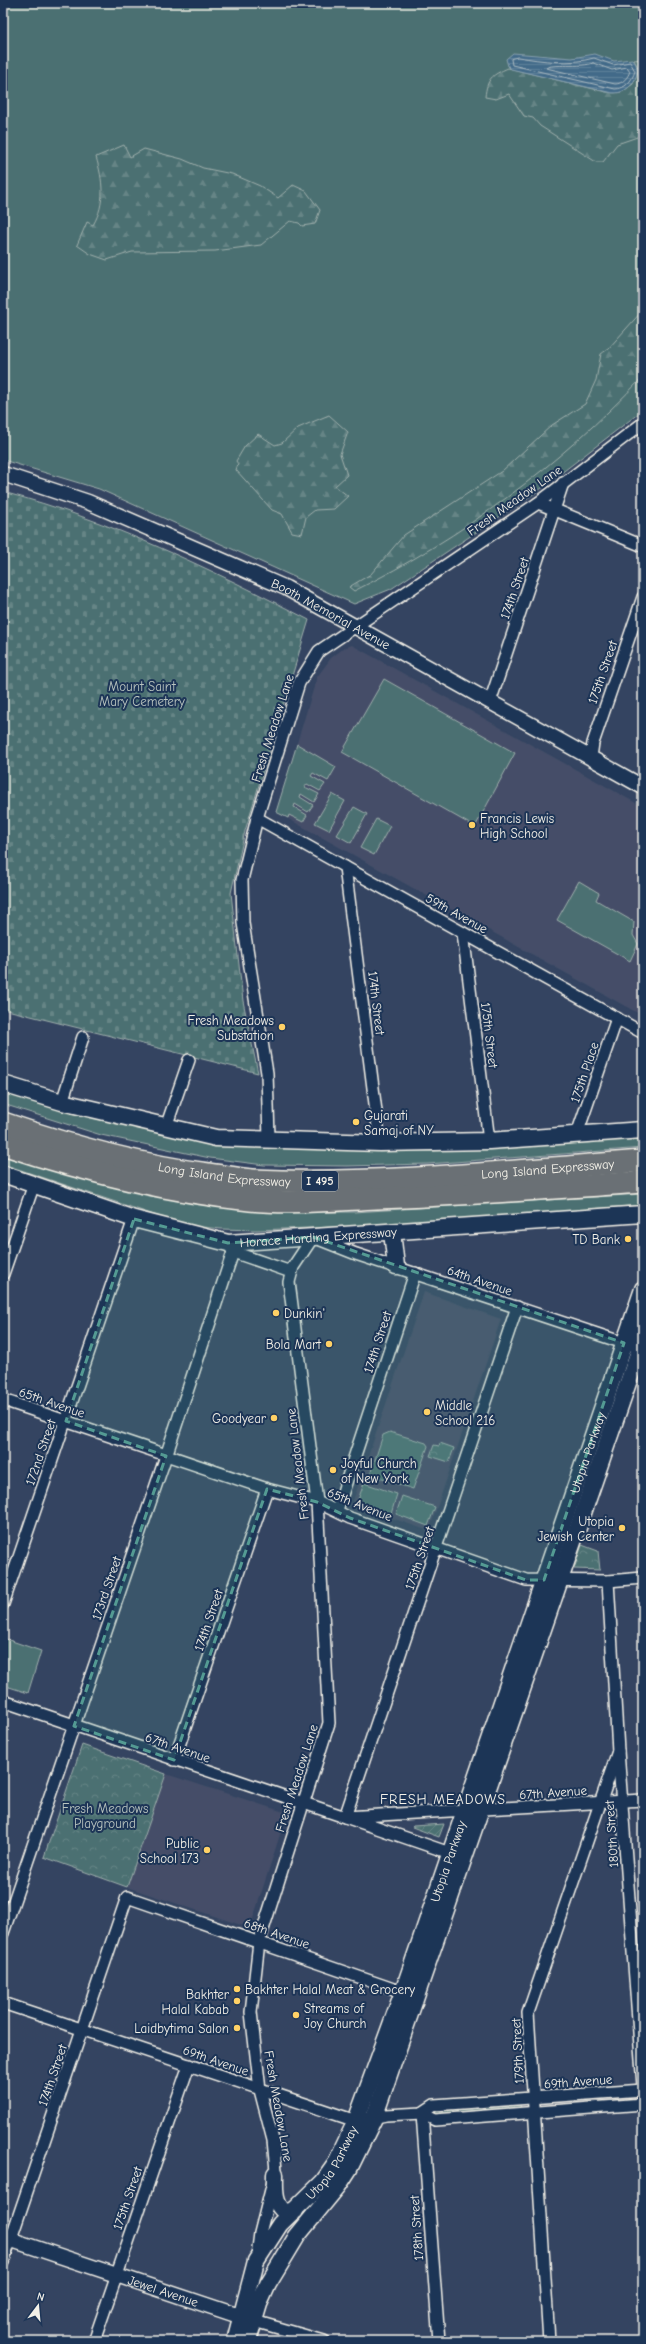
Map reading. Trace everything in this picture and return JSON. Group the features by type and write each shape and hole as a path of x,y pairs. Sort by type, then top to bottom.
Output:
{"highway":[{"name":"Long Island Expressway","path":"3,1124 57,1142 121,1158 183,1171 252,1180 324,1181 418,1177 643,1162"},
{"name":"Long Island Expressway","path":"3,1144 53,1161 119,1179 251,1200 330,1200 419,1197 643,1182"}],"main road":[{"path":"3,1084 62,1102 216,1138 268,1138 380,1143 489,1141 643,1130"},
{"name":"Horace Harding Expressway","path":"3,1174 134,1219 230,1248 313,1237 643,1214"},
{"path":"392,1232 396,1266"},
{"name":"Utopia Parkway","path":"248,2341 248,2319 256,2261 280,2224 323,2182 335,2164 356,2121 410,1994 551,1580 624,1343 643,1289"},
{"name":"Utopia Parkway","path":"551,1580 642,1349 643,1330"},
{"name":"Utopia Parkway","path":"235,2341 259,2304 270,2280 297,2236 345,2175 359,2151 374,2118 450,1853 472,1811"},
{"path":"275,2174 276,2202 279,2208 285,2212 295,2210"}],"street":[{"name":"Fresh Meadow Lane","path":"268,1138 267,1073 242,923 242,880 257,818 299,683 318,650 538,503 643,423"},
{"name":"Booth Memorial Avenue","path":"3,474 88,502 274,582 643,787"},
{"name":"174th Street","path":"490,702 563,484"},
{"path":"538,503 643,546"},
{"name":"175th Street","path":"591,757 593,743 643,597"},
{"name":"59th Avenue","path":"257,818 643,1033"},
{"name":"174th Street","path":"345,867 380,1143"},
{"name":"175th Street","path":"463,933 489,1141"},
{"name":"175th Place","path":"577,1134 617,1018"},
{"path":"62,1102 83,1037"},
{"path":"166,1126 190,1060"},
{"path":"3,1274 34,1184"},
{"name":"172nd Street","path":"3,1604 134,1219"},
{"name":"Fresh Meadow Lane","path":"256,2261 260,2233 275,2174 276,2155 260,2090 251,2012 259,1942 329,1723 317,1502 290,1291 291,1272 313,1237"},
{"name":"64th Avenue","path":"313,1237 517,1308 642,1349"},
{"path":"230,1248 291,1272"},
{"name":"173rd Street","path":"3,1933 166,1456 230,1248"},
{"name":"174th Street","path":"337,1510 415,1273"},
{"name":"175th Street","path":"345,1817 517,1308"},
{"name":"65th Avenue","path":"3,1400 267,1489 317,1502 337,1510 350,1518 526,1580 608,1581 643,1578"},
{"name":"174th Street","path":"174,1760 267,1489"},
{"name":"180th Street","path":"608,1581 618,1751 623,1801 643,2086"},
{"name":"67th Avenue","path":"3,1701 450,1853"},
{"name":"179th Street","path":"550,2341 528,2013 618,1751"},
{"name":"67th Avenue","path":"345,1817 472,1811 643,1800"},
{"name":"174th Street","path":"3,2262 7,2238 82,2030 127,1897"},
{"name":"68th Avenue","path":"127,1897 410,1994"},
{"name":"69th Avenue","path":"3,2003 356,2121 386,2115 422,2113 434,2105 643,2090"},
{"name":"175th Street","path":"94,2341 189,2065"},
{"path":"590,2094 590,2107"},
{"name":"69th Avenue","path":"422,2113 435,2120 534,2111 643,2104"},
{"name":"178th Street","path":"422,2113 438,2341"},
{"name":"Jewel Avenue","path":"7,2238 116,2276 248,2319 324,2341"}],"highlighted area":[{"path":"134,1219 228,1243 313,1237 624,1343 544,1580 526,1580 350,1518 317,1502 267,1489 174,1760 74,1726 166,1456 66,1421"}],"shaded area":[{"name":"Francis Lewis High School","path":"352,645 643,807 643,1016 276,812 317,677 331,658 344,648"},
{"name":"Middle School 216","path":"424,1292 501,1319 429,1531 352,1504"},
{"name":"Public School 173","path":"166,1774 287,1813 250,1928 127,1887"}],"green space":[{"path":"3,3 643,3 643,410 538,491 391,589 354,604 99,489 3,460"},
{"path":"643,59 643,135 617,144 603,162 596,162 540,126 533,118 524,116 509,94 496,99 485,97 487,85 491,78 508,68 606,92 622,92 633,84 639,69 634,60"},
{"path":"124,145 130,157 144,149 182,159 203,168 232,174 260,186 278,198 293,185 306,191 320,210 315,224 302,226 299,223 290,221 261,245 215,251 132,252 107,260 90,254 77,245 87,222 93,225 102,200 102,183 96,157"},
{"path":"643,310 643,377 611,409 578,440 543,469 508,497 471,523 394,570 354,591 349,587 371,574 404,535 502,471 552,425 585,404 596,380 601,354 608,349"},
{"path":"329,415 348,432 340,454 347,475 335,486 348,496 334,509 315,510 306,517 302,534 292,532 282,514 272,510 236,470 238,464 236,461 245,446 258,434 275,445 282,443 298,428"},
{"name":"Mount Saint Mary Cemetery","path":"3,492 43,503 121,531 197,564 309,620 245,831 231,893 243,1001 258,1073 3,1009"},
{"path":"384,679 515,753 475,827 342,752"},
{"path":"297,744 336,767 328,781 313,773 311,776 325,784 320,791 307,784 305,787 319,794 314,802 301,794 300,797 313,805 308,812 295,804 294,807 307,815 303,822 289,815 288,818 276,812"},
{"path":"332,794 345,801 329,830 315,823"},
{"path":"354,807 367,814 351,843 337,835"},
{"path":"376,819 390,826 374,855 360,848"},
{"path":"579,881 599,893 596,900 634,922 633,935 638,944 630,961 557,920"},
{"path":"3,1091 43,1105 101,1118 297,1148 432,1151 643,1136 643,1148 427,1164 347,1166 264,1165 210,1158 101,1135 3,1104"},
{"path":"3,1151 306,1212 354,1212 643,1194 643,1205 386,1225 256,1230 221,1229 184,1225 3,1164"},
{"path":"390,1432 426,1443 428,1446 413,1489 370,1475 383,1435"},
{"path":"440,1443 454,1448 449,1462 430,1456 434,1445 439,1446"},
{"path":"364,1483 397,1494 391,1514 357,1503"},
{"path":"402,1496 435,1507 428,1526 396,1514"},
{"path":"582,1545 598,1551 600,1570 574,1569"},
{"path":"3,1638 41,1651 28,1693 3,1685"},
{"name":"Fresh Meadows Playground","path":"82,1745 166,1774 127,1887 44,1857"},
{"path":"444,1824 439,1837 412,1827 413,1826"},
{"path":"519,2103 521,2107 519,2109 436,2115 433,2111 435,2109"}],"water":[{"path":"513,53 572,58 595,54 614,61 632,59 636,64 637,70 634,82 629,87 618,93 612,93 511,69 508,66 506,59"}],"place":[{"name":"Francis Lewis High School","path":"472,825"},
{"name":"Fresh Meadows Substation","path":"282,1027"},
{"name":"Gujarati Samaj of NY","path":"356,1122"},
{"name":"TD Bank","path":"628,1239"},
{"name":"Dunkin'","path":"276,1313"},
{"name":"Bola Mart","path":"329,1344"},
{"name":"Middle School 216","path":"427,1412"},
{"name":"Goodyear","path":"274,1418"},
{"name":"Joyful Church of New York","path":"333,1470"},
{"name":"Utopia Jewish Center","path":"622,1528"},
{"name":"Public School 173","path":"207,1850"},
{"name":"Bakhter Halal Meat & Grocery","path":"237,1989"},
{"name":"Bakhter Halal Kabab","path":"237,2001"},
{"name":"Streams of Joy Church","path":"296,2015"},
{"name":"Laidbytima Salon","path":"237,2028"}],"district":[{"name":"FRESH MEADOWS","path":"443,1799"}]}
